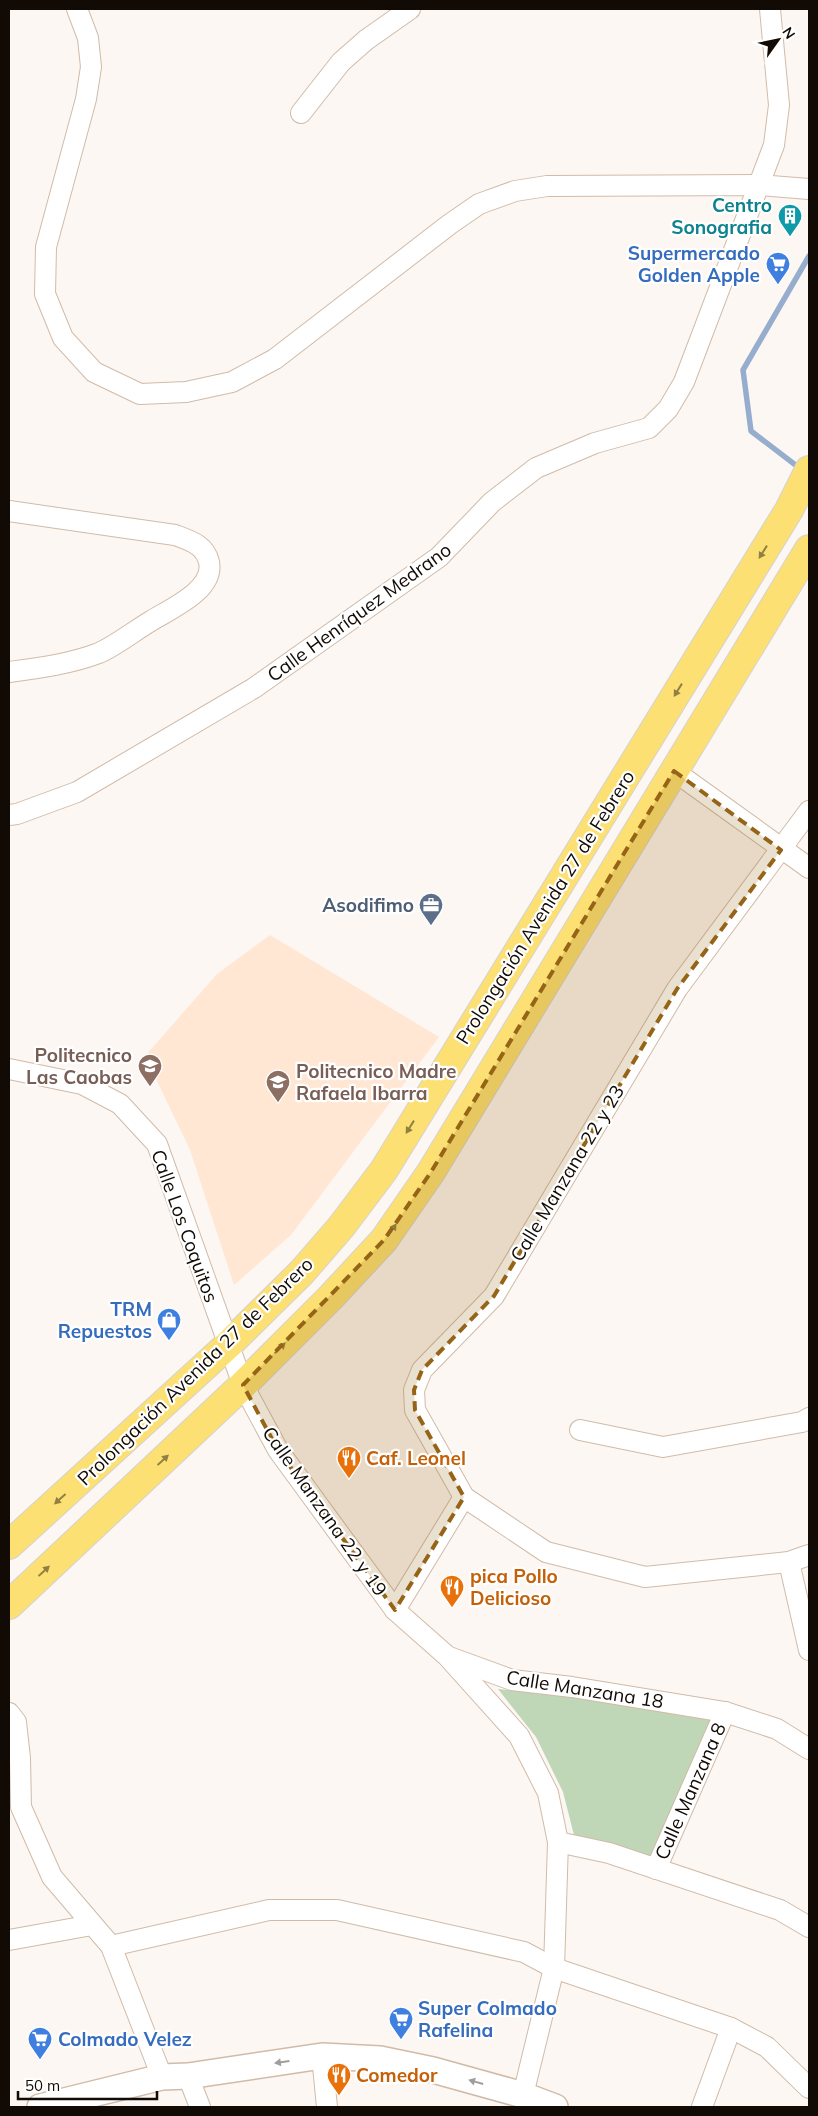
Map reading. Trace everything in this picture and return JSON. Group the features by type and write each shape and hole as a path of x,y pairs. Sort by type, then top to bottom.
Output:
{"main road":[{"name":"Prolongación Avenida 27 de Febrero","path":"9,1545 229,1344 302,1272 341,1227 384,1170 789,510 809,470"},
{"name":"Prolongación Avenida 27 de Febrero","path":"9,1605 243,1385 332,1297 384,1240 431,1172 809,549"}],"street":[{"path":"77,9 88,38 90,68 86,99 46,247 46,294 63,338 94,372 140,394 186,392 232,382 275,359 464,214 479,204 515,191 547,186 758,186 807,189"},
{"path":"301,113 341,62 366,40 410,9"},
{"name":"Calle Henríquez Medrano","path":"9,815 17,814 77,792 254,688 439,557 492,502 536,468 595,443 649,428 668,408 684,382 774,145 779,105 770,9"},
{"path":"9,511 175,535 194,542 206,553 210,569 206,582 192,595 100,652 56,665 9,672"},
{"path":"674,770 781,850 809,868"},
{"name":"Calle Manzana 22 y 23","path":"464,1497 415,1410 414,1390 422,1370 494,1296 677,989 809,811"},
{"name":"Calle Los Coquitos","path":"9,1069 82,1084 120,1104 157,1144 243,1385"},
{"name":"Calle Manzana 22 y 19","path":"243,1385 278,1450 395,1610 447,1656"},
{"path":"580,1430 663,1447 802,1422 809,1418"},
{"path":"395,1610 464,1497 546,1552 645,1578 789,1562 809,1555"},
{"path":"789,1562 809,1650"},
{"path":"447,1656 519,1736 548,1793 558,1842 554,1968 523,2095"},
{"name":"Calle Manzana 18","path":"447,1656 512,1680 572,1687 725,1712 777,1729 809,1748"},
{"name":"Calle Manzana 8","path":"656,1869 725,1712"},
{"path":"9,1713 16,1722 20,1758 21,1807 52,1877 111,1946 162,2078"},
{"path":"558,1842 609,1853 780,1910 809,1927"},
{"path":"111,1946 269,1910 337,1910 524,1952 554,1968 731,2028 767,2047 809,2088"},
{"path":"9,1940 92,1925"},
{"path":"702,2107 731,2028"},
{"path":"40,2107 162,2078 188,2076 322,2056 380,2059 433,2070 523,2095 555,2107"},
{"path":"322,2056 327,2107"},
{"path":"188,2076 200,2107"}],"highlighted area":[{"path":"674,771 781,850 677,989 494,1296 422,1370 414,1390 415,1410 464,1497 395,1610 278,1450 243,1385 384,1240 431,1172"}],"shaded area":[{"name":"Politecnico Madre Rafaela Ibarra","path":"270,935 439,1037 291,1235 234,1285 190,1150 145,1056 217,974"}],"green space":[{"path":"498,1689 627,1702 713,1721 651,1864 575,1839 563,1792 536,1737"}],"waterway":[{"path":"802,470 751,431 743,370 809,256"}],"place":[{"name":"Centro Sonografia","path":"790,237"},
{"name":"Supermercado Golden Apple","path":"778,285"},
{"name":"Asodifimo","path":"431,926"},
{"name":"Politecnico Las Caobas","path":"150,1087"},
{"name":"Politecnico Madre Rafaela Ibarra","path":"278,1103"},
{"name":"TRM Repuestos","path":"169,1341"},
{"name":"Caf. Leonel","path":"349,1479"},
{"name":"pica Pollo Delicioso","path":"452,1608"},
{"name":"Super Colmado Rafelina","path":"401,2040"},
{"name":"Colmado Velez","path":"40,2060"},
{"name":"Comedor","path":"339,2096"}]}
